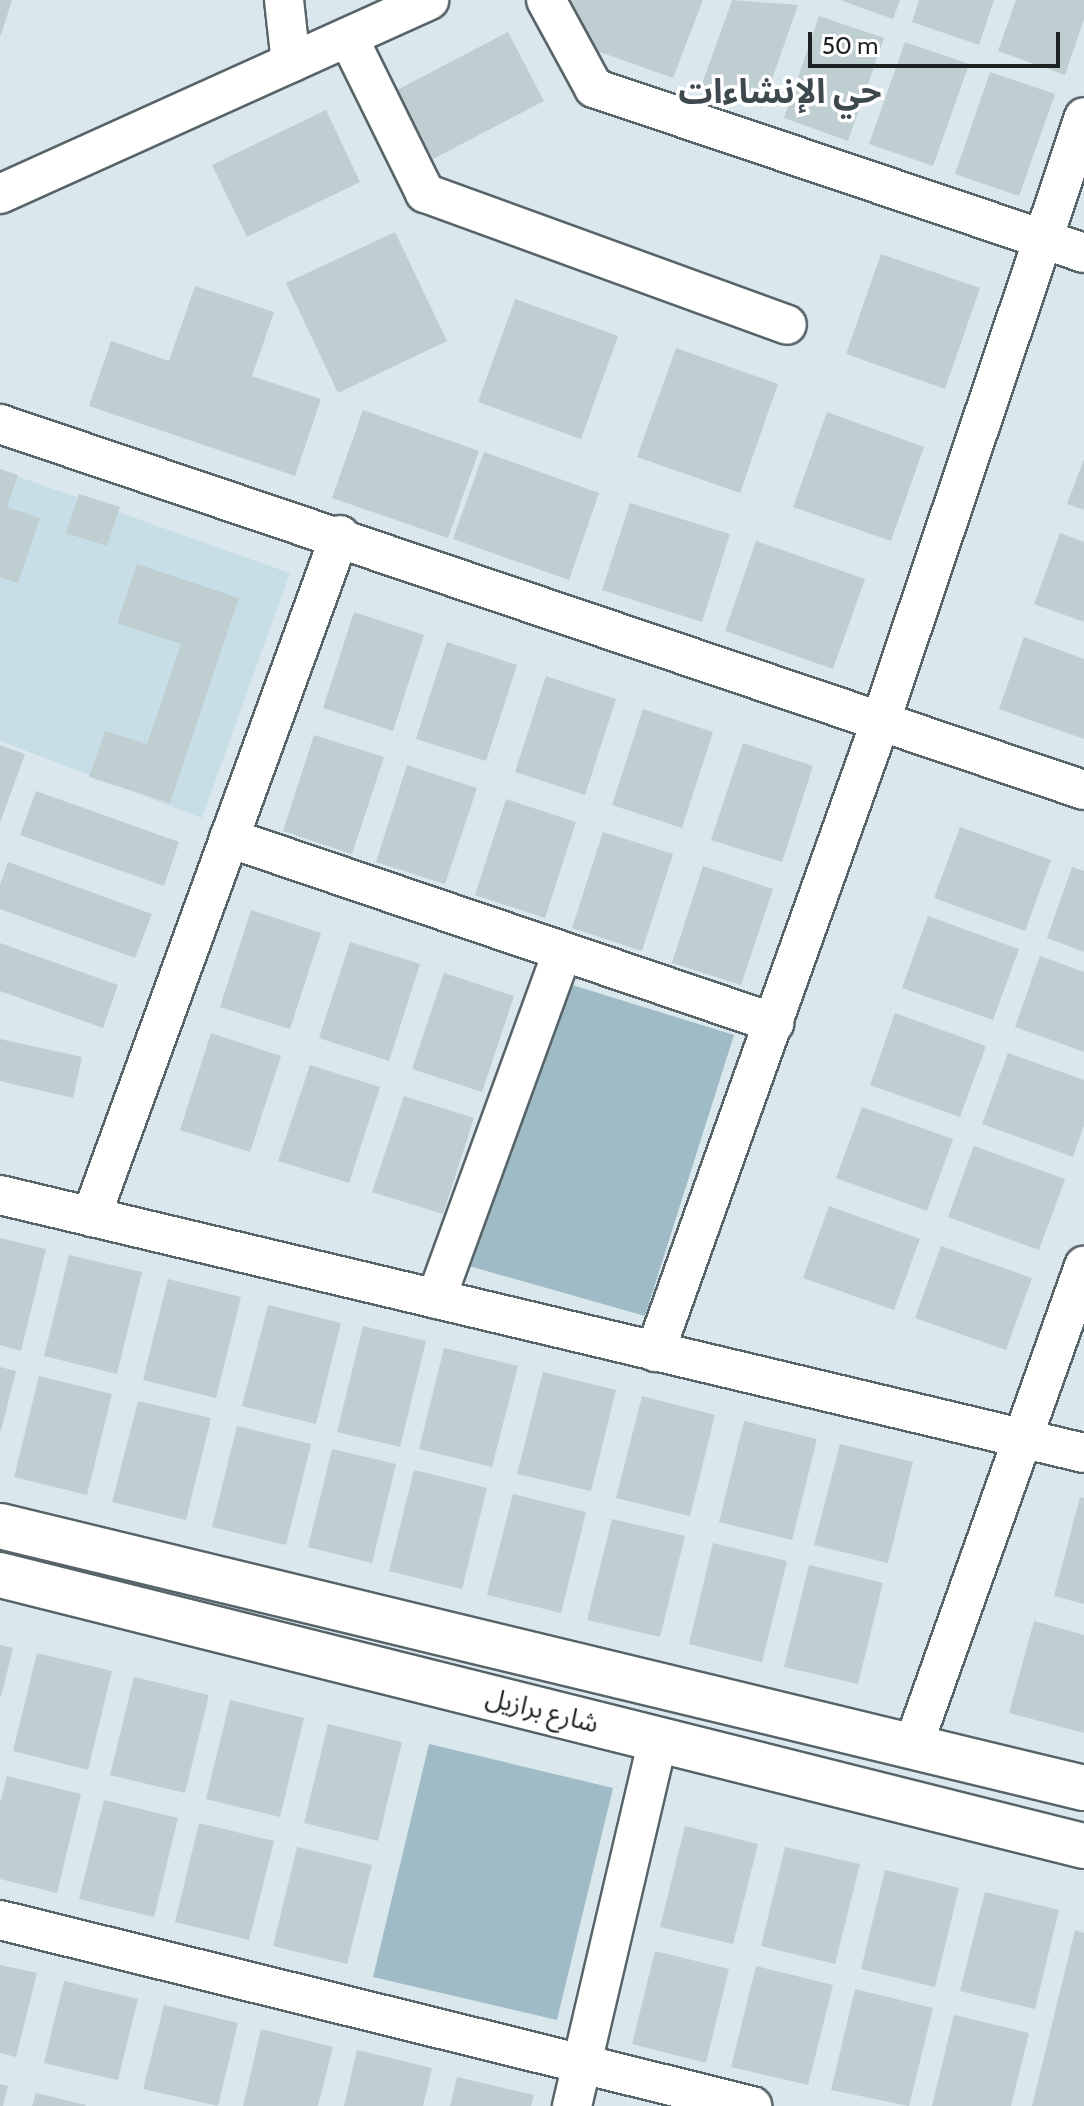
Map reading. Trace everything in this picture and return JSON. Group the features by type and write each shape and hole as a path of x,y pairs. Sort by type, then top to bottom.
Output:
{"highway":[{"name":"شارع برازيل","path":"0,1526 1084,1788"},
{"name":"شارع برازيل","path":"0,1575 1084,1846"}],"street":[{"path":"284,0 291,63"},
{"path":"0,194 349,39 429,0"},
{"path":"546,0 594,88 1084,253"},
{"path":"349,39 425,193 787,325"},
{"path":"655,1352 881,720 1084,117"},
{"path":"0,424 340,535 1084,790"},
{"path":"91,1217 340,535"},
{"path":"229,838 774,1023"},
{"path":"436,1299 563,951"},
{"path":"0,1195 1084,1453"},
{"path":"913,1746 1025,1440 1084,1266"},
{"path":"572,2106 658,1740"},
{"path":"0,1920 752,2106"}],"shaded area":[{"path":"0,470 290,573 202,818 0,741"},
{"path":"569,984 734,1035 645,1316 462,1264"},
{"path":"429,1744 613,1788 557,2020 373,1977"}],"building":[{"path":"0,0 12,0 1,35 0,35"},
{"path":"571,0 703,0 673,78 597,51"},
{"path":"732,0 798,5 762,108 701,87"},
{"path":"840,0 900,0 893,19"},
{"path":"919,0 994,0 979,45 912,22"},
{"path":"1016,0 1084,0 1084,19 1065,75 998,51"},
{"path":"819,16 884,38 848,141 784,118"},
{"path":"508,32 544,101 433,159 397,90"},
{"path":"905,42 969,64 933,166 869,144"},
{"path":"990,72 1055,94 1019,196 955,174"},
{"path":"326,110 360,182 247,237 212,165"},
{"path":"395,232 447,341 338,393 286,283"},
{"path":"881,254 980,288 945,389 846,354"},
{"path":"195,286 274,312 252,376 321,399 295,476 89,406 111,341 169,361"},
{"path":"515,299 618,336 581,439 478,402"},
{"path":"676,348 778,384 740,493 637,457"},
{"path":"363,410 479,451 448,538 332,498"},
{"path":"827,412 924,447 891,541 793,507"},
{"path":"484,452 599,493 569,580 453,539"},
{"path":"1084,459 1084,510 1067,504"},
{"path":"0,469 18,475 7,507 40,518 18,583 0,577"},
{"path":"79,494 120,507 107,546 66,533"},
{"path":"630,503 730,534 702,622 602,590"},
{"path":"1060,533 1084,542 1084,622 1034,604"},
{"path":"756,541 865,579 833,669 725,631"},
{"path":"137,564 239,598 170,803 89,777 105,731 147,744 181,644 117,623"},
{"path":"354,612 424,635 393,731 323,708"},
{"path":"1024,637 1084,659 1084,739 999,709"},
{"path":"447,642 517,665 486,761 416,739"},
{"path":"546,676 616,699 585,795 515,772"},
{"path":"643,709 713,732 682,828 612,805"},
{"path":"314,735 384,757 352,854 283,831"},
{"path":"743,743 813,766 782,862 711,840"},
{"path":"0,745 25,754 0,823"},
{"path":"407,765 477,788 445,884 376,862"},
{"path":"36,791 179,842 164,886 20,835"},
{"path":"506,799 576,822 545,918 475,895"},
{"path":"960,827 1051,860 1025,931 934,898"},
{"path":"603,832 673,854 642,951 572,928"},
{"path":"8,862 152,914 135,958 0,909 0,885"},
{"path":"703,866 773,889 741,985 672,963"},
{"path":"1072,867 1084,871 1084,952 1047,938"},
{"path":"251,910 321,933 290,1029 220,1007"},
{"path":"928,916 1019,949 993,1020 902,988"},
{"path":"350,942 420,964 389,1061 319,1038"},
{"path":"0,943 118,985 103,1028 0,991"},
{"path":"1040,956 1084,972 1084,1052 1015,1027"},
{"path":"444,973 514,996 482,1092 412,1069"},
{"path":"895,1013 986,1046 960,1117 870,1085"},
{"path":"211,1033 281,1056 250,1152 180,1130"},
{"path":"0,1039 82,1057 73,1098 0,1081"},
{"path":"1008,1053 1084,1080 1084,1125 1073,1157 982,1124"},
{"path":"310,1065 380,1087 349,1183 278,1161"},
{"path":"404,1096 474,1118 443,1214 372,1192"},
{"path":"862,1107 953,1139 927,1211 836,1178"},
{"path":"974,1146 1065,1179 1039,1250 948,1217"},
{"path":"829,1206 920,1239 894,1310 803,1278"},
{"path":"0,1238 46,1249 21,1351 0,1345"},
{"path":"941,1246 1032,1278 1006,1350 915,1318"},
{"path":"69,1255 142,1272 117,1374 44,1356"},
{"path":"168,1279 241,1297 216,1398 143,1380"},
{"path":"268,1305 341,1323 316,1424 242,1406"},
{"path":"363,1326 426,1341 400,1447 337,1432"},
{"path":"444,1348 518,1366 492,1467 419,1449"},
{"path":"0,1367 16,1371 1,1431 0,1431"},
{"path":"543,1372 616,1390 591,1491 517,1474"},
{"path":"39,1376 112,1394 87,1495 14,1477"},
{"path":"642,1396 715,1415 690,1516 616,1498"},
{"path":"138,1401 211,1418 186,1520 112,1502"},
{"path":"744,1421 817,1439 792,1540 719,1522"},
{"path":"237,1426 311,1444 286,1545 212,1527"},
{"path":"840,1444 913,1462 888,1563 814,1545"},
{"path":"332,1449 396,1464 372,1563 308,1547"},
{"path":"414,1470 487,1488 462,1589 389,1571"},
{"path":"513,1494 586,1512 561,1613 487,1595"},
{"path":"1080,1497 1084,1498 1084,1604 1054,1596"},
{"path":"612,1519 685,1536 660,1637 587,1620"},
{"path":"713,1543 787,1561 762,1662 689,1644"},
{"path":"809,1565 883,1583 858,1684 784,1667"},
{"path":"1034,1621 1084,1635 1084,1733 1009,1713"},
{"path":"0,1645 13,1648 1,1697 0,1697"},
{"path":"37,1653 112,1671 88,1770 13,1751"},
{"path":"134,1677 209,1695 185,1793 110,1775"},
{"path":"230,1700 304,1718 280,1817 206,1799"},
{"path":"328,1724 402,1742 378,1841 304,1823"},
{"path":"7,1776 81,1794 57,1893 0,1879 0,1803"},
{"path":"104,1800 178,1818 154,1917 79,1899"},
{"path":"199,1823 274,1841 249,1940 175,1922"},
{"path":"685,1826 758,1844 733,1944 660,1927"},
{"path":"297,1847 372,1865 347,1964 273,1946"},
{"path":"785,1847 860,1864 835,1964 761,1946"},
{"path":"885,1870 959,1888 935,1987 861,1969"},
{"path":"985,1892 1059,1910 1035,2009 960,1991"},
{"path":"1075,1930 1084,1933 1084,2106 1032,2106"},
{"path":"655,1951 729,1969 706,2063 632,2044"},
{"path":"0,1965 37,1973 16,2057 0,2053"},
{"path":"756,1966 833,1985 808,2085 731,2067"},
{"path":"64,1981 138,1999 118,2080 44,2063"},
{"path":"855,1989 933,2008 909,2106 831,2090"},
{"path":"164,2005 238,2023 218,2106 143,2089"},
{"path":"954,2015 1029,2033 1011,2106 932,2106"},
{"path":"261,2029 333,2047 318,2106 243,2106"},
{"path":"357,2050 432,2068 423,2106 344,2106"},
{"path":"457,2077 534,2095 531,2106 450,2106"},
{"path":"0,2084 8,2086 3,2106 0,2106"},
{"path":"36,2093 86,2105 32,2106"}],"district":[{"name":"حي الإنشاءات","path":"780,92"}]}
